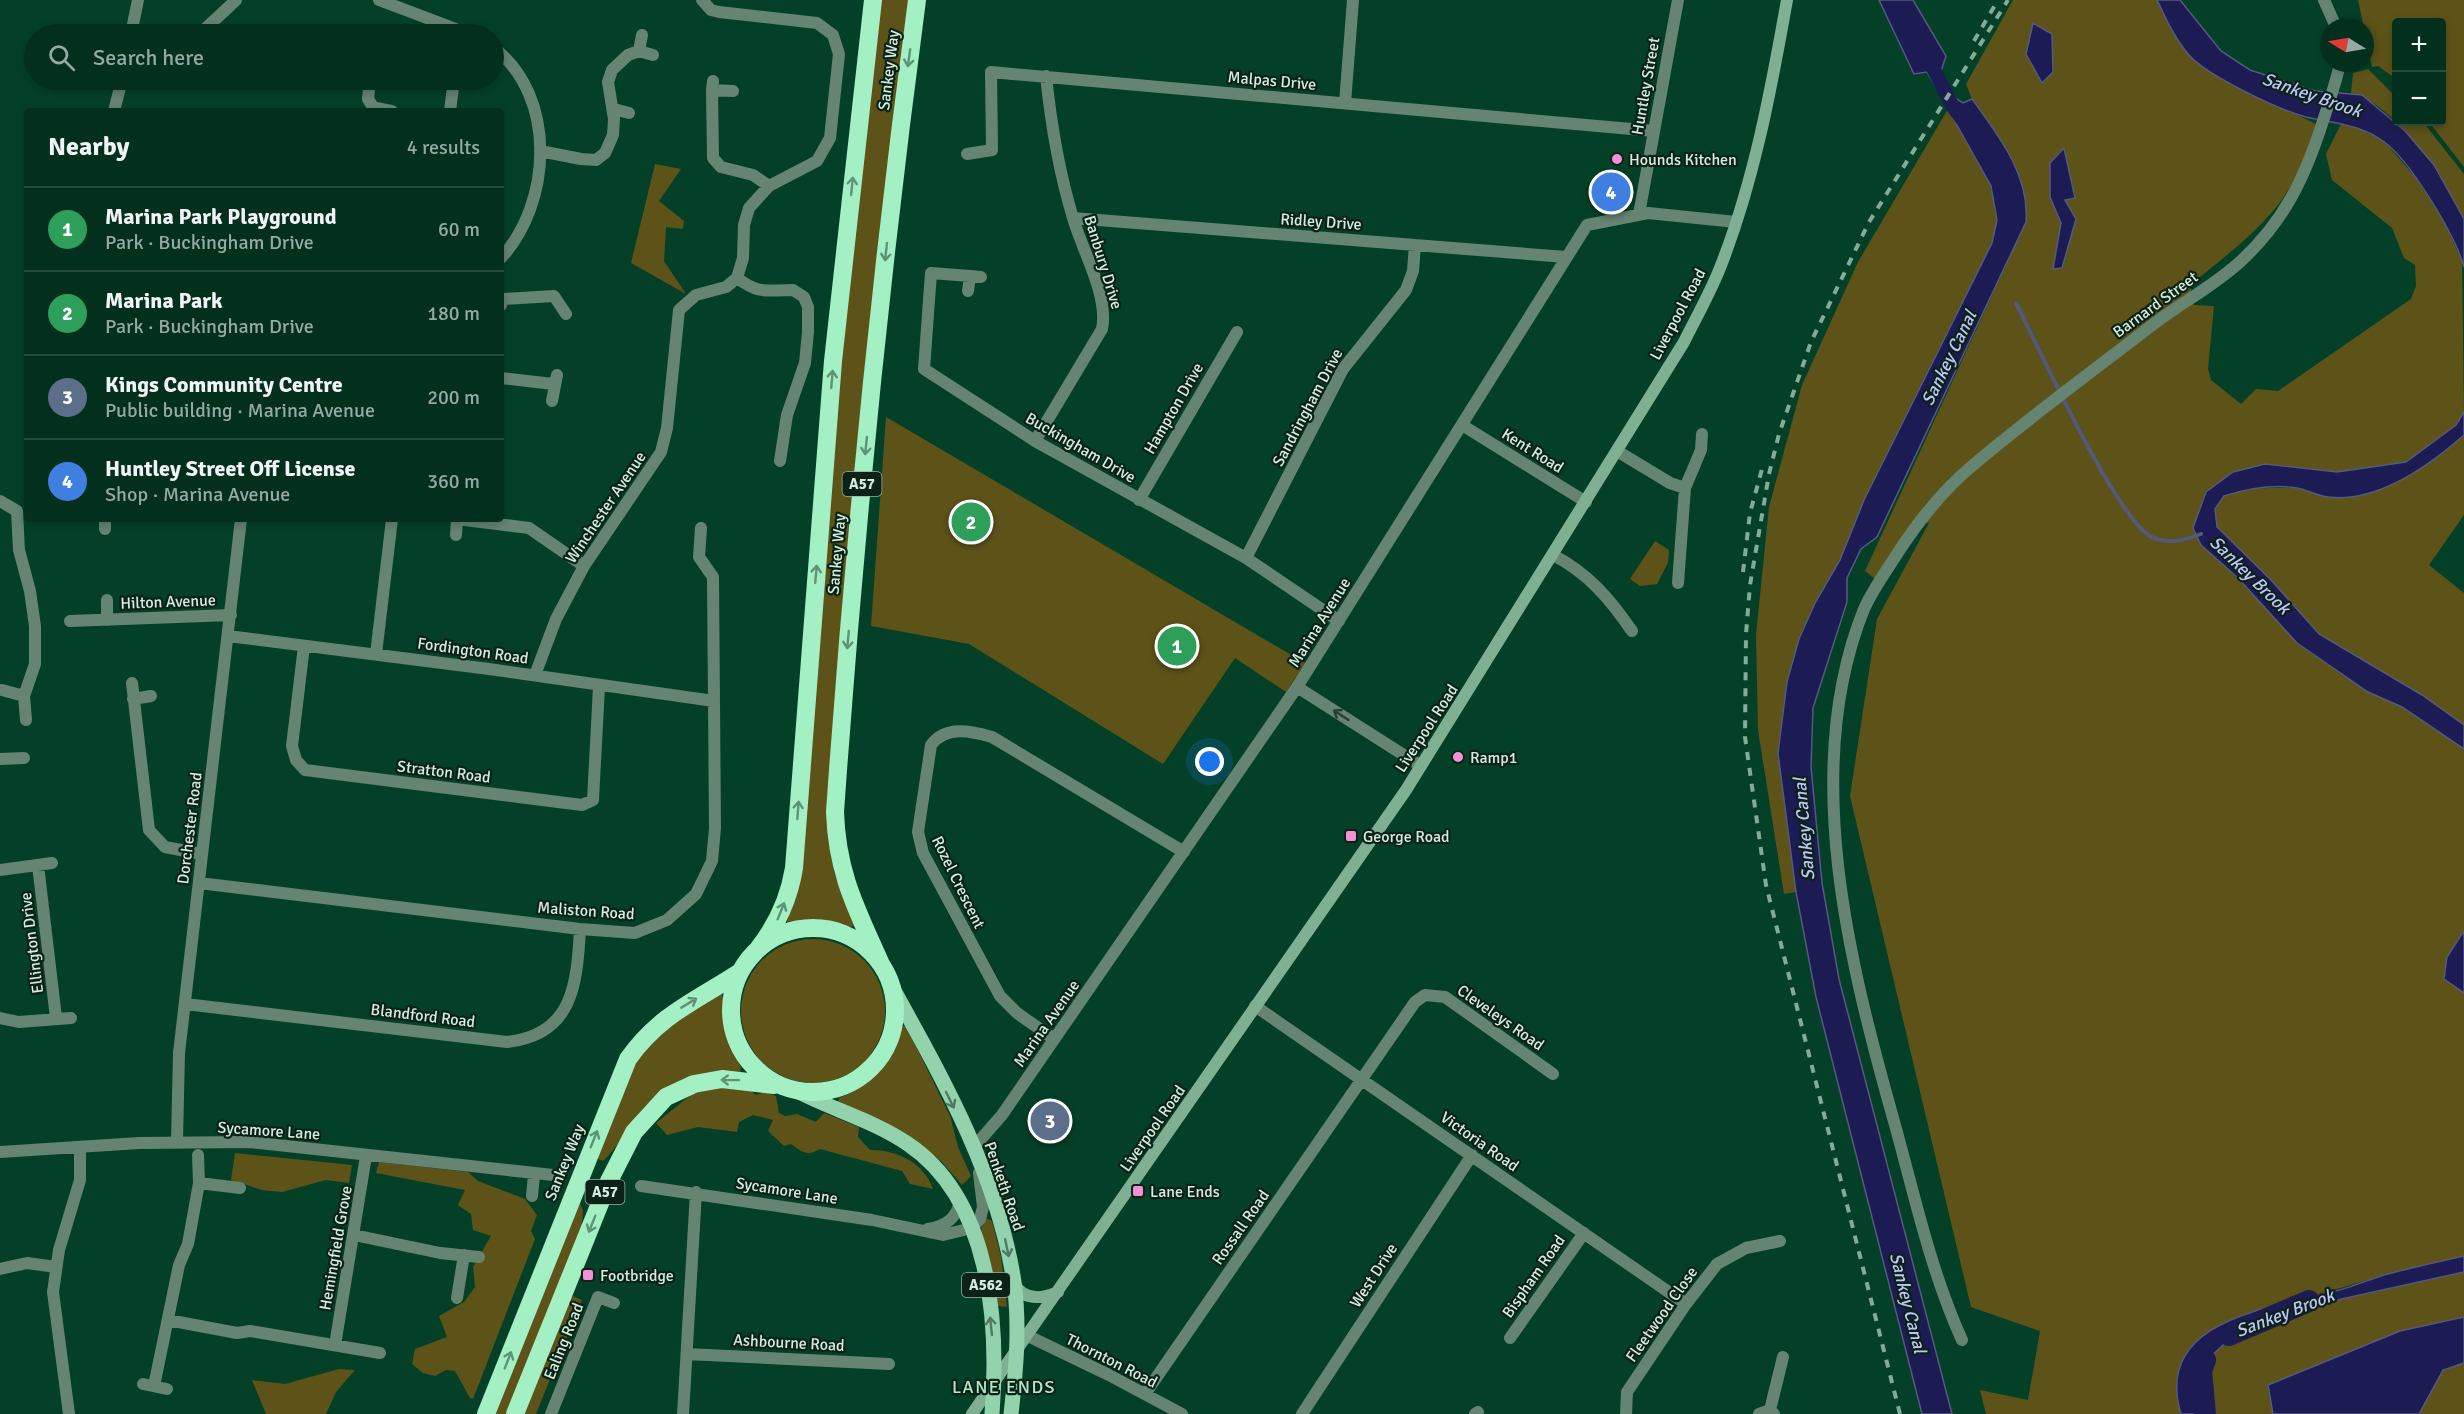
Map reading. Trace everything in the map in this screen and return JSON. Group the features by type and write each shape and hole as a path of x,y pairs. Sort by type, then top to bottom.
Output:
{"highway":[{"name":"Sankey Way","path":"758,949 773,929 781,913 794,868 833,361 873,0"},
{"name":"Sankey Way","path":"880,962 844,879 836,838 835,812 858,529 879,315 917,0"},
{"name":"A57","path":"514,1414 609,1181 633,1132 666,1097 694,1084 722,1079 790,1089 816,1092 840,1088 861,1076 879,1059 891,1038 894,1021 892,987 880,962 851,936 828,928 802,928 778,935 758,949 740,972 732,996 732,1022 739,1046 753,1066 772,1081 790,1089"},
{"name":"Sankey Way","path":"486,1414 618,1080 643,1038 662,1020 740,972"},
{"path":"579,1178 609,1181"}],"main road":[{"name":"Penketh Road","path":"892,987 975,1150 1002,1228 1014,1282 1017,1352 1011,1414"},
{"name":"A562","path":"790,1089 906,1142 945,1175 972,1227 987,1288 994,1385 992,1414"}],"street":[{"path":"133,24 138,0"},
{"path":"210,24 236,0"},
{"path":"379,0 405,5 447,24"},
{"path":"702,0 711,10 719,12 817,23 833,35 838,44 830,138 826,150 817,161 769,186 749,207 744,225 743,258 737,278 752,289 766,293 794,290 804,297 808,307 805,363 787,415 780,461"},
{"path":"1345,103 1353,0"},
{"name":"Huntley Street","path":"1640,214 1678,0"},
{"name":"Liverpool Road","path":"972,1414 1421,766 1684,342 1720,268 1736,222 1766,112 1787,0"},
{"path":"2324,0 2332,18"},
{"path":"639,51 642,34"},
{"path":"540,151 596,160 605,153 613,135 614,109 608,82 612,70 628,55 639,51 653,55"},
{"path":"504,57 518,74 533,103 540,151 537,177 528,214 517,238 504,254"},
{"name":"Malpas Drive","path":"967,154 992,150 991,72 1654,131"},
{"name":"Barnard Street","path":"1962,1340 1936,1271 1874,1052 1839,880 1832,794 1836,708 1862,618 1879,582 1919,521 1971,467 2053,401 2240,262 2269,232 2300,186 2337,72"},
{"name":"Banbury Drive","path":"1035,441 1102,329 1105,318 1101,298 1072,218 1058,157 1046,76"},
{"path":"734,91 712,85 713,158 721,167 753,175 769,186"},
{"path":"115,108 119,90"},
{"path":"369,90 368,99 373,107 378,108"},
{"path":"450,108 453,90"},
{"path":"614,109 629,113"},
{"name":"Marina Avenue","path":"975,1150 998,1121 1297,687 1587,225 1656,213 1736,222"},
{"name":"Ridley Drive","path":"1072,218 1566,257"},
{"name":"Sandringham Drive","path":"1246,558 1343,369 1406,290 1413,271 1415,244"},
{"name":"Buckingham Drive","path":"968,291 975,276 931,273 924,369 1035,441 1246,558 1339,621"},
{"name":"Winchester Avenue","path":"535,675 556,619 584,566 661,452 667,428 679,310 696,295 726,287 737,278"},
{"path":"504,300 554,296 566,314"},
{"name":"Hampton Drive","path":"1138,500 1237,332"},
{"path":"504,378 555,380 552,400"},
{"name":"Kent Road","path":"1462,425 1586,502"},
{"path":"1678,583 1685,488 1701,450 1702,434"},
{"path":"1617,451 1670,483 1685,488"},
{"path":"0,501 22,509 19,550 30,591 35,626 35,664 24,696 26,720"},
{"name":"Dorchester Road","path":"177,1142 178,1063 241,522"},
{"path":"376,654 392,522"},
{"path":"456,535 457,522"},
{"path":"481,522 529,528 584,566"},
{"name":"Maliston Road","path":"199,883 580,929 635,933 667,920 696,894 712,861 715,828 713,578 699,557 701,528"},
{"path":"1553,555 1582,570 1599,586 1632,631"},
{"name":"Hilton Avenue","path":"106,600 107,620"},
{"name":"Hilton Avenue","path":"70,621 231,615"},
{"name":"Fordington Road","path":"228,636 535,675 599,687 714,701"},
{"name":"Stratton Road","path":"304,646 292,746 296,760 305,770 582,805 593,800 599,687"},
{"path":"132,683 149,830 165,847 202,854"},
{"path":"1297,687 1421,766"},
{"path":"2,690 24,696"},
{"path":"134,699 151,696"},
{"name":"Rozel Crescent","path":"1054,1039 1017,1013 1000,996 922,853 918,832 931,745 937,737 962,731 992,737 1184,852"},
{"path":"0,759 24,758"},
{"path":"0,870 52,863"},
{"name":"Ellington Drive","path":"38,865 56,1018"},
{"name":"Blandford Road","path":"185,1004 507,1042 522,1040 536,1036 551,1025 567,1006 576,981 580,929"},
{"name":"Cleveleys Road","path":"1362,1079 1415,1002 1432,994 1445,997 1552,1074"},
{"name":"Victoria Road","path":"1255,1006 1686,1304"},
{"path":"0,1018 20,1022 71,1018"},
{"name":"Rossall Road","path":"1145,1394 1362,1079"},
{"name":"Sycamore Lane","path":"0,1152 177,1142 249,1142 553,1175"},
{"path":"69,1414 63,1358 54,1313 56,1267 80,1180 80,1148"},
{"path":"972,1227 980,1219 983,1207 975,1150"},
{"path":"155,1386 179,1264 188,1244 199,1182 198,1155"},
{"name":"West Drive","path":"1302,1414 1472,1155"},
{"name":"Hemingfield Grove","path":"335,1345 366,1156"},
{"path":"532,1196 534,1174"},
{"path":"199,1182 240,1188"},
{"name":"Sycamore Lane","path":"641,1186 696,1192 927,1230 943,1235 972,1227"},
{"path":"683,1414 696,1192"},
{"path":"927,1230 951,1220 960,1201"},
{"name":"Bispham Road","path":"1510,1338 1584,1233"},
{"path":"354,1235 440,1253 479,1257"},
{"name":"Fleetwood Close","path":"1626,1414 1627,1392 1686,1304 1717,1264 1746,1248 1780,1241"},
{"path":"457,1298 464,1255"},
{"path":"0,1269 27,1263 56,1267"},
{"path":"1014,1282 1020,1292 1031,1297 1048,1296 1058,1292"},
{"name":"Ealing Road","path":"551,1414 598,1297 614,1303"},
{"path":"168,1320 237,1333 250,1331 380,1353"},
{"name":"Thornton Road","path":"1028,1336 1182,1414"},
{"name":"Ashbourne Road","path":"687,1354 889,1363"},
{"path":"1768,1413 1783,1357"}],"shaded area":[{"path":"880,0 909,0 828,829 834,872 854,926 812,919 787,923 838,369"},
{"path":"2013,0 2157,0 2171,30 2219,77 2316,124 2299,170 2280,202 2244,241 2190,285 2194,305 2214,306 2208,369 2211,380 2241,404 2256,389 2278,391 2411,299 2416,286 2415,265 2404,258 2392,228 2332,180 2326,154 2341,124 2351,125 2384,141 2415,177 2442,218 2462,261 2464,412 2456,425 2406,462 2337,472 2315,470 2206,492 2202,545 2320,659 2347,678 2403,708 2464,749 2464,931 2447,957 2444,979 2464,993 2464,1256 2382,1276 2239,1317 2177,1379 2181,1414 1986,1414 1980,1390 2028,1400 2040,1331 1971,1307 1850,796 1877,619 1929,523 1919,521 1879,582 1865,571 2026,222 2001,140 1972,99 1966,84"},
{"path":"2358,0 2464,0 2464,167 2432,126 2446,126 2446,18 2392,18 2392,76 2378,66 2374,67 2374,18 2362,18"},
{"path":"2371,72 2392,93 2392,118 2368,100 2351,93 2353,73"},
{"path":"1948,109 1991,186 1997,220 1992,243 1864,500 1840,560 1815,603 1787,682 1778,753 1796,892 1784,894 1758,730 1756,635 1769,507 1802,385 1858,262"},
{"path":"2401,126 2426,126 2464,174 2464,219 2445,184"},
{"path":"655,164 681,169 659,201 684,221 683,229 666,227 664,261 686,294 631,263"},
{"path":"886,417 1305,663 1286,692 1235,658 1163,764 969,644 871,626"},
{"path":"2464,435 2464,515 2429,565 2464,593 2464,725 2422,695 2319,634 2271,580 2217,527 2215,509 2224,496 2249,489 2297,488 2328,497 2413,474"},
{"path":"1655,541 1669,550 1668,563 1657,584 1640,586 1630,579"},
{"path":"813,939 841,944 864,960 880,983 885,1011 880,1039 864,1062 841,1078 813,1083 785,1078 762,1062 746,1039 741,1011 746,983 762,960 785,944"},
{"path":"722,993 726,1035 741,1067 740,1073 662,1095 642,1110 603,1161 596,1158 631,1070 660,1031"},
{"path":"902,1026 906,1026 950,1116 958,1147 971,1176 962,1185 941,1161 914,1139 838,1102 839,1098 863,1085 879,1070"},
{"path":"724,1086 749,1089 756,1095 765,1092 776,1096 779,1113 785,1116 797,1114 816,1122 824,1113 859,1127 858,1137 870,1150 890,1152 909,1160 923,1172 933,1189 910,1184 902,1171 820,1149 808,1153 791,1144 784,1146 768,1131 773,1120 753,1115 739,1122 737,1132 698,1127 667,1135 656,1123 692,1094"},
{"path":"235,1153 352,1165 349,1183 326,1180 282,1192 262,1190 231,1180"},
{"path":"379,1162 468,1172 478,1181 525,1199 537,1215 531,1231 535,1239 473,1399 470,1398 455,1371 446,1370 435,1376 423,1373 412,1364 415,1349 447,1337 439,1316 464,1302 475,1287 473,1267 491,1236 473,1230 471,1214 458,1205 465,1190 376,1173"},
{"path":"579,1202 583,1210 582,1226 506,1414 494,1414"},
{"path":"986,1218 992,1221 1001,1257 1007,1307 998,1306 981,1229"},
{"path":"2464,1272 2464,1414 2205,1414 2200,1407 2208,1359 2235,1334 2274,1314"},
{"path":"573,1296 582,1300 536,1414 518,1414 555,1322"},
{"path":"339,1369 355,1370 336,1392 326,1414 266,1414 252,1380 285,1384"}],"water":[{"path":"1879,0 1913,0 1946,56 1941,71 1945,79 1937,89 1927,72 1914,74"},
{"name":"Sankey Brook","path":"2157,0 2180,0 2221,51 2250,70 2315,91 2362,95 2392,120 2392,126 2399,126 2405,131 2434,165 2464,219 2464,267 2442,218 2430,199 2406,164 2383,141 2365,131 2294,113 2226,82 2189,55 2171,29"},
{"path":"2033,23 2052,34 2053,72 2042,83 2026,54"},
{"path":"1955,98 1963,103 1972,99 2002,141 2018,172 2023,188 2026,222 1877,537 1861,549 1847,578 1847,602 1813,708 1811,767 1822,883 1839,979 1952,1414 1922,1414 1816,997 1796,892 1778,753 1787,682 1799,639 1815,603 1840,560 1864,500 1992,243 1997,220 1991,186 1948,109"},
{"path":"2064,148 2075,198 2065,200 2076,219 2062,268 2053,269 2061,223 2050,197 2050,163"},
{"name":"Sankey Brook","path":"2464,412 2464,435 2419,469 2384,488 2347,497 2324,496 2288,487 2260,488 2224,496 2215,509 2217,527 2271,580 2319,634 2422,695 2464,725 2464,749 2402,707 2368,692 2297,643 2238,578 2201,545 2193,528 2206,492 2233,472 2265,464 2337,472 2406,462 2456,425"},
{"path":"2464,931 2464,993 2444,979 2447,957"},
{"name":"Sankey Brook","path":"2464,1256 2464,1272 2274,1314 2235,1334 2208,1359 2200,1406 2205,1414 2181,1414 2177,1382 2184,1357 2201,1337 2224,1323 2252,1312 2342,1289 2384,1275"},
{"path":"2464,1317 2464,1363 2443,1370 2419,1414 2273,1414 2268,1385 2400,1331"}],"waterway":[{"name":"Sankey Canal","path":"1933,68 1953,107 1962,119"},
{"name":"Sankey Canal","path":"2016,303 2059,392 2099,467 2137,524 2152,537 2165,541 2183,540 2201,534"},
{"name":"Sankey Brook","path":"2229,1335 2309,1301"},
{"name":"Sankey Brook","path":"2205,1360 2201,1371 2205,1414"}],"railway":[{"path":"1974,41 1998,0"},
{"path":"1900,1414 1766,885 1745,737 1746,634 1750,585 1769,474 1779,434 1811,342 1869,222 2008,0"},
{"path":"1743,572 1750,513 1762,469"}],"place":[{"name":"Hounds Kitchen","path":"1617,159"},
{"name":"Huntley Street Off License","path":"1611,192"},
{"name":"Marina Park","path":"971,522"},
{"name":"Marina Park Playground","path":"1177,646"},
{"name":"Ramp1","path":"1458,757"},
{"name":"George Road","path":"1351,836"},
{"name":"Kings Community Centre","path":"1050,1121"},
{"name":"Lane Ends","path":"1138,1191"},
{"name":"Footbridge","path":"588,1275"}],"district":[{"name":"LANE ENDS","path":"1004,1387"}]}
